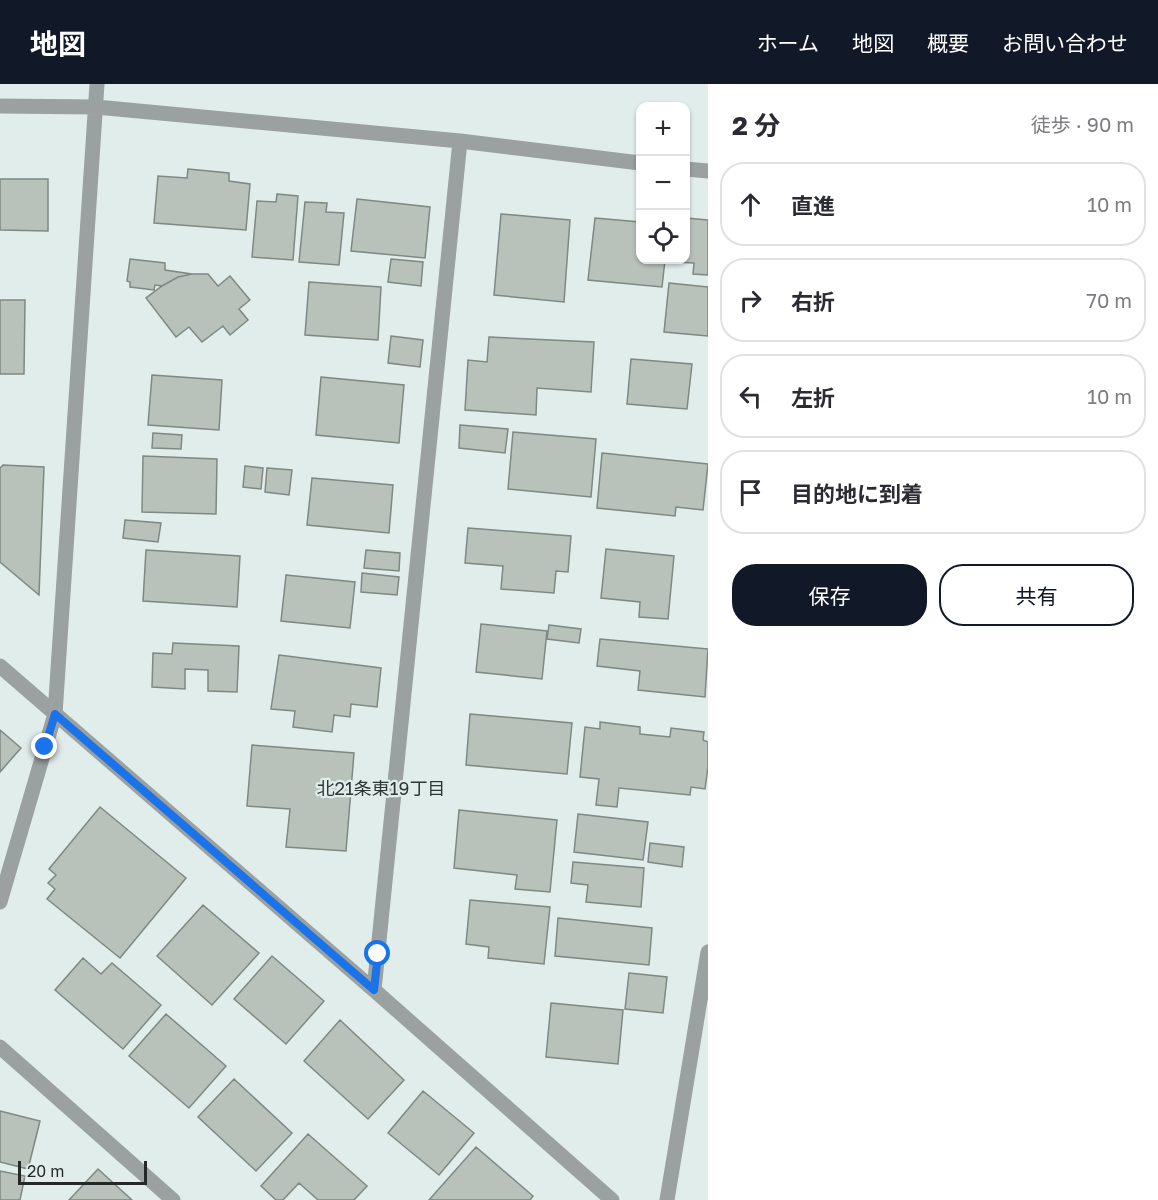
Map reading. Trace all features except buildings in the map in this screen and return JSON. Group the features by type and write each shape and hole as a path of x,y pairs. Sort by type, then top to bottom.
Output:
{"street":[{"path":"0,902 55,714 97,84"},
{"path":"0,106 96,107 460,141 636,163"},
{"path":"374,990 460,141"},
{"path":"690,169 708,171"},
{"path":"0,666 612,1200"},
{"path":"667,1200 708,952"},
{"path":"0,1047 173,1200"}],"district":[{"name":"北21条東19丁目","path":"381,788"}],"route":[{"path":"45,747 55,714 374,990 378,954"}]}
